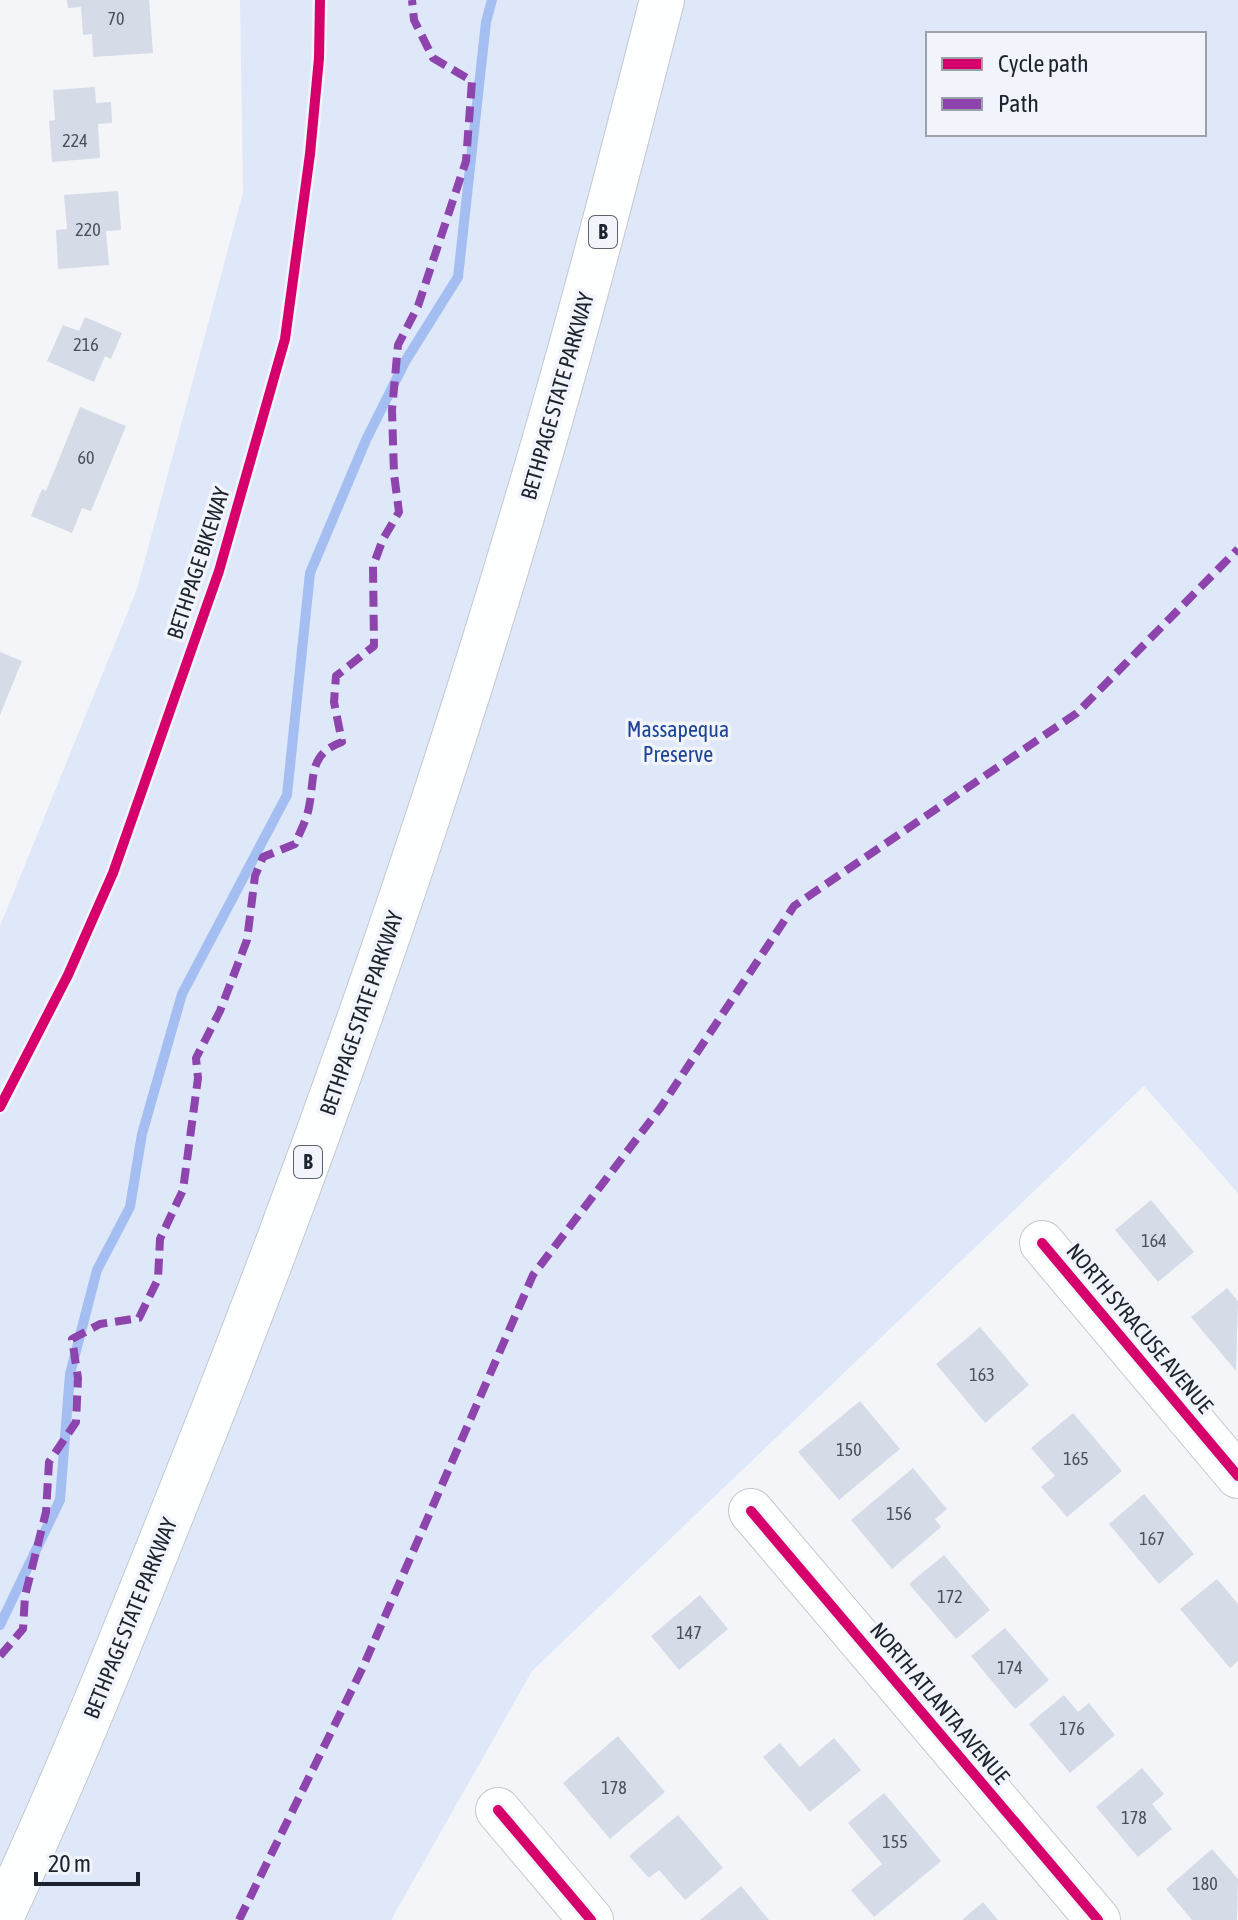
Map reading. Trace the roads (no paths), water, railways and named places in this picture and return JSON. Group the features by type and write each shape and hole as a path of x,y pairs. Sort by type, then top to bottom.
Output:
{"main road":[{"path":"642,79 650,0"},
{"path":"642,79 662,0"},
{"path":"642,79 675,0"},
{"name":"BETHPAGE STATE PARKWAY","path":"0,1920 93,1708 171,1518 324,1119 428,815 526,506 597,254 642,79"},
{"name":"NORTH SYRACUSE AVENUE","path":"1042,1243 1238,1476"},
{"name":"NORTH ATLANTA AVENUE","path":"751,1511 1098,1920"},
{"path":"498,1810 591,1920"}],"waterway":[{"path":"0,1625 60,1500 70,1374 97,1270 130,1207 142,1134 182,994 287,795 310,573 366,440 406,360 458,277 486,22 492,0"}],"park label":[{"name":"Massapequa Preserve","path":"678,742"}]}
